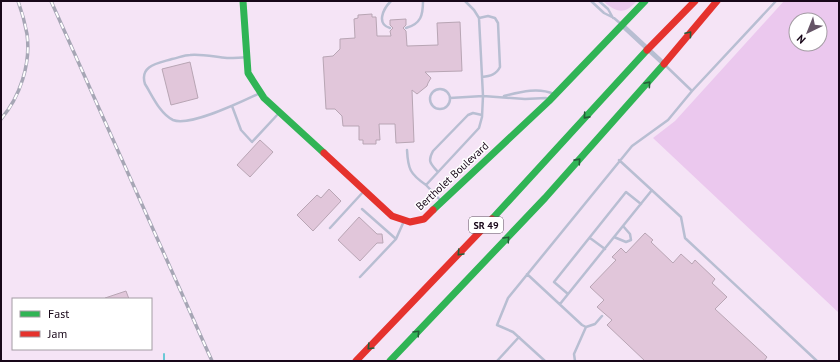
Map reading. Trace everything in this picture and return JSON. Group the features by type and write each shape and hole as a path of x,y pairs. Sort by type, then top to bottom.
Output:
{"main road":[{"name":"Bertholet Boulevard","path":"243,1 248,73 264,98 392,216 410,222 424,220 549,101 646,1"},
{"name":"SR 49","path":"356,361 484,228 647,50 694,1"},
{"name":"SR 49","path":"390,361 545,198 664,64 717,1"}],"street":[{"path":"622,25 647,50 664,64"}],"lane":[{"path":"390,28 385,27 382,15 385,8 391,1"},
{"path":"406,28 414,26 419,21 422,15 423,1"},
{"path":"426,185 479,128 482,115 483,96 479,18 474,10 465,1"},
{"path":"591,1 604,13 614,18 622,25"},
{"path":"599,1 608,9 614,18"},
{"path":"545,361 518,337 505,328 497,325 508,298 632,146 668,120 692,91 776,1"},
{"path":"479,18 488,16 495,18 498,23 500,67 497,73 492,76 482,77"},
{"path":"247,57 227,58 212,55 190,55 154,64 144,73 143,79 165,114 173,120 180,121 198,118 232,106 261,92"},
{"path":"664,64 692,91"},
{"path":"439,90 445,90 450,98 450,101 446,107 440,109 435,107 431,102 433,93 439,90"},
{"path":"502,96 526,91 548,92 555,95"},
{"path":"450,98 502,96 525,99 546,98 549,101"},
{"path":"232,106 241,130 252,142 280,112"},
{"path":"438,172 430,162 429,157 433,150 468,115 473,113 482,115"},
{"path":"407,150 407,165 411,173 426,185 442,202"},
{"path":"620,160 681,217 685,238 817,361"},
{"path":"330,228 364,190"},
{"path":"560,304 652,190"},
{"path":"568,294 554,282 626,192 641,204"},
{"path":"362,209 396,239"},
{"path":"360,276 396,239 404,220"},
{"path":"614,237 626,242 631,240 630,234 623,226"},
{"path":"590,238 605,249"},
{"path":"527,274 586,327"},
{"path":"575,361 574,354 586,327 595,324 602,316"},
{"path":"497,361 518,337"}],"shaded area":[{"path":"603,1 637,1 628,9 620,11 612,8"},
{"path":"784,1 839,1 839,313 653,138 675,121"}],"building":[{"path":"372,14 372,17 376,17 377,36 391,36 390,31 393,28 390,25 390,20 406,19 406,25 403,28 406,31 407,46 438,45 437,23 460,22 462,71 425,72 431,78 427,86 417,94 412,90 414,142 396,143 395,124 379,124 380,140 376,140 376,144 363,144 363,140 359,140 359,126 343,126 342,116 335,109 326,109 323,57 333,56 340,49 340,39 355,38 354,19 358,18 358,15"},
{"path":"190,62 198,98 171,105 162,69"},
{"path":"260,140 273,152 250,177 237,165"},
{"path":"329,189 341,201 313,231 297,215 317,195 321,198"},
{"path":"359,217 377,234 382,234 383,243 377,243 360,261 338,240"},
{"path":"645,233 653,240 651,242 673,263 681,254 692,264 695,260 715,279 712,283 727,297 715,309 767,357 764,361 645,361 607,325 612,320 597,307 604,300 590,287 616,260 612,257 621,248 626,253"},
{"path":"126,291 129,298 105,298"}],"waterway":[{"path":"164,354 164,361"}],"railway":[{"path":"1,119 14,101 23,80 26,68 28,45 27,34 18,1"},
{"path":"51,1 212,361"}],"traffic: fast":[{"path":"243,1 248,73 264,98 324,153"},
{"path":"433,210 549,101 645,1"},
{"path":"492,219 647,50"},
{"path":"390,361 545,198 664,64"}],"traffic: jam":[{"path":"647,50 695,1"},
{"path":"664,64 717,1"},
{"path":"324,153 392,216 410,222 424,219 433,210"},
{"path":"356,361 492,219"}]}
